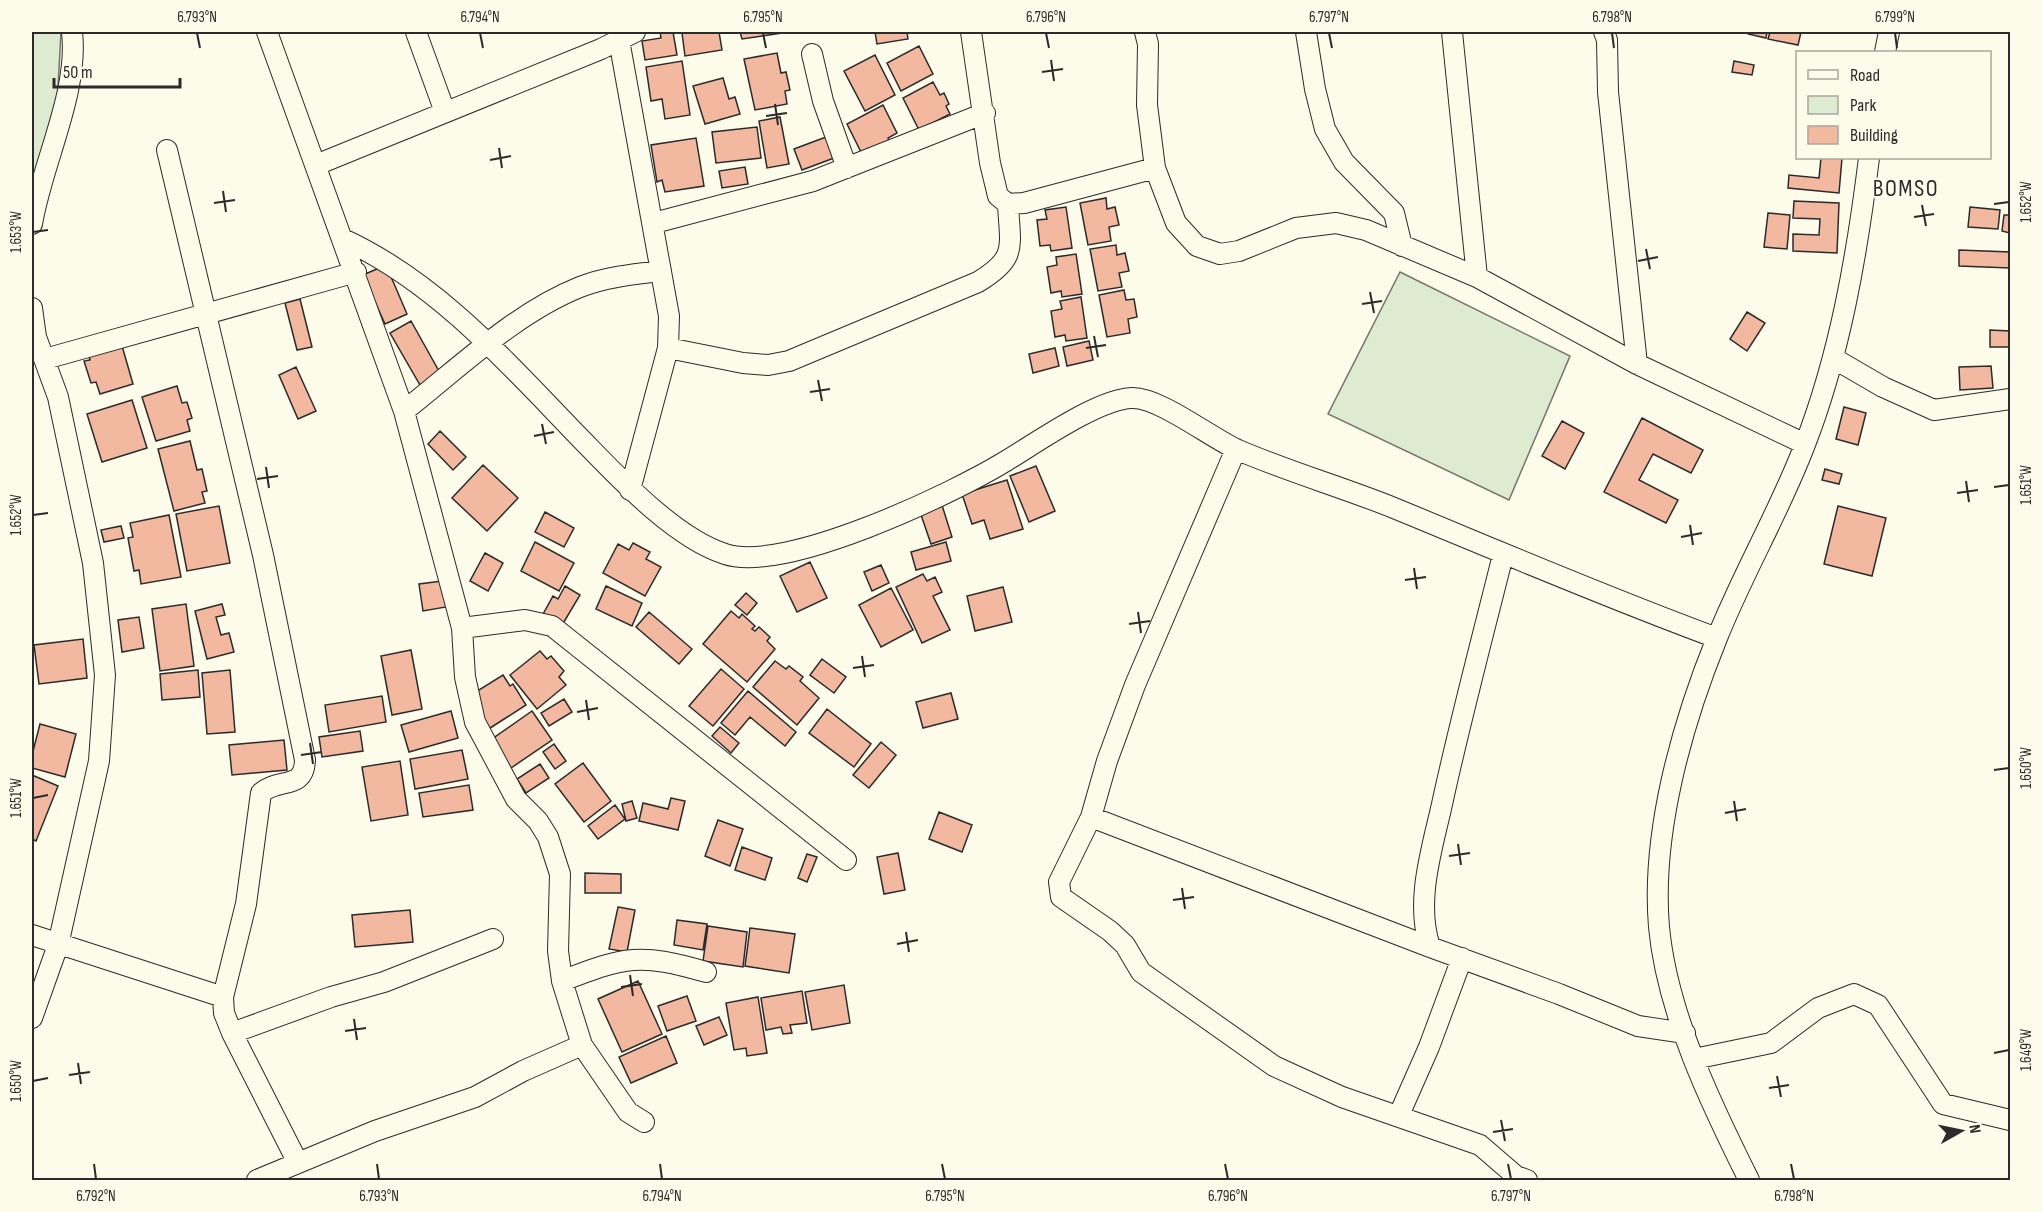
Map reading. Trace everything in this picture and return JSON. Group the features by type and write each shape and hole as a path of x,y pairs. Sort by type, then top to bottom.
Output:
{"street":[{"path":"32,224 36,197 71,75 72,32"},
{"path":"267,32 356,272 404,411 462,628 465,677 475,722 516,799 538,821 548,837 560,874 558,951 562,981 582,1045 628,1112 644,1122"},
{"path":"416,32 445,112"},
{"path":"970,32 990,163 999,196 1008,204 1024,203 1155,168"},
{"path":"1145,32 1148,44 1147,105 1155,168 1176,223 1197,246 1220,254 1239,251 1296,228 1336,223 1366,230 1477,277 1637,364 1805,444"},
{"path":"1306,32 1315,89 1325,129 1344,162 1394,213 1402,246"},
{"path":"1452,32 1477,277"},
{"path":"1604,32 1608,92 1637,364"},
{"path":"1885,51 1889,32"},
{"path":"316,165 445,112 596,40 627,36 669,316 668,348 630,490"},
{"path":"812,54 823,101 847,168"},
{"path":"654,223 813,181 984,113"},
{"path":"167,150 263,555 305,760 304,771 297,780 269,786 261,793 246,904 223,997 224,1013 232,1033 298,1163"},
{"path":"1749,1180 1724,1130 1694,1059 1671,984 1659,927 1660,870 1667,804 1677,762 1717,638 1780,506 1805,444 1833,358 1861,213 1869,159"},
{"path":"668,348 716,359 768,364 789,361 827,348 978,282 1000,269 1010,251 1008,204"},
{"path":"343,239 402,271 489,344 630,490 700,545 729,556 757,556 825,542 897,515 961,487 1098,408 1132,398 1150,400 1236,449 1391,507 1503,555 1717,638"},
{"path":"404,411 489,344 556,298 582,286 615,277 662,271"},
{"path":"45,359 356,272"},
{"path":"32,308 34,338 45,359 58,397 93,563 105,675 99,761 58,945 32,1018"},
{"path":"1833,358 1883,387 1934,410 2010,399"},
{"path":"1236,449 1135,685 1107,760 1091,817 1059,882 1061,897 1110,931 1125,945 1141,972 1274,1066 1342,1097 1480,1145 1516,1176 1527,1180"},
{"path":"1430,947 1423,926 1428,868 1457,737 1503,555"},
{"path":"462,628 525,620 552,626 846,860"},
{"path":"1091,817 1638,1026 1685,1033"},
{"path":"32,935 223,997"},
{"path":"232,1033 331,997 384,982 494,939"},
{"path":"562,981 600,966 639,957 663,959 706,972"},
{"path":"1399,1115 1429,1047 1462,958"},
{"path":"1694,1059 1771,1043 1818,1008 1854,994 1878,1005 1943,1104 2010,1120"},
{"path":"257,1180 375,1131 476,1097 522,1071 582,1045"}],"green space":[{"path":"32,32 61,32 57,106 32,196"},
{"path":"1400,272 1570,356 1509,500 1328,414"}],"building":[{"path":"660,32 673,32 677,55 645,60 642,41 661,38"},
{"path":"719,32 722,50 685,56 682,33"},
{"path":"740,32 789,32 742,39"},
{"path":"875,32 907,32 908,39 877,44"},
{"path":"1748,32 1767,32 1766,38 1748,34"},
{"path":"1770,32 1801,32 1798,45 1768,39"},
{"path":"919,46 933,74 901,91 887,63"},
{"path":"777,53 781,73 786,72 790,90 785,91 787,104 755,110 744,59"},
{"path":"875,55 895,95 865,111 844,71"},
{"path":"682,61 690,115 665,119 662,99 651,101 646,67"},
{"path":"1734,61 1754,65 1752,75 1732,72"},
{"path":"723,78 729,99 735,97 740,114 705,124 693,86"},
{"path":"933,82 940,95 944,93 950,114 919,130 903,98"},
{"path":"883,105 897,133 888,138 890,142 871,151 869,148 861,152 847,124"},
{"path":"780,117 789,164 767,168 759,121"},
{"path":"757,127 761,158 716,163 712,132"},
{"path":"826,137 834,158 802,170 794,149"},
{"path":"696,138 704,186 665,192 662,180 657,182 651,145"},
{"path":"1821,159 1842,159 1839,193 1788,188 1789,175 1819,178"},
{"path":"745,167 748,184 722,188 719,171"},
{"path":"1106,198 1107,209 1115,207 1119,225 1109,227 1111,241 1088,245 1080,203"},
{"path":"1794,201 1839,203 1837,253 1793,251 1793,234 1819,235 1820,219 1793,218"},
{"path":"1066,207 1072,248 1051,251 1050,245 1040,246 1037,220 1047,219 1045,210"},
{"path":"1970,207 2000,210 1998,229 1968,227"},
{"path":"1768,213 1790,215 1787,249 1764,247"},
{"path":"2004,215 2010,215 2010,233 2002,231"},
{"path":"1116,245 1117,255 1125,253 1129,271 1119,273 1122,287 1098,291 1090,249"},
{"path":"1959,250 2010,252 2010,268 1959,266"},
{"path":"1076,254 1082,294 1062,297 1061,291 1051,293 1047,267 1057,265 1056,257"},
{"path":"386,265 407,314 385,324 363,275"},
{"path":"1124,290 1126,300 1134,299 1137,317 1128,319 1130,333 1107,337 1099,295"},
{"path":"1081,297 1087,338 1066,341 1065,335 1055,337 1051,311 1062,309 1060,301"},
{"path":"300,299 312,347 297,350 285,303"},
{"path":"1747,312 1765,323 1747,351 1730,339"},
{"path":"411,321 440,373 420,385 390,333"},
{"path":"1990,330 2010,331 2010,347 1990,347"},
{"path":"120,339 133,384 100,394 96,382 91,383 84,361 90,360 87,349"},
{"path":"1089,341 1093,360 1067,366 1063,347"},
{"path":"1055,348 1059,366 1033,373 1029,354"},
{"path":"1991,366 1993,388 1960,390 1959,367"},
{"path":"296,367 316,411 298,419 279,375"},
{"path":"177,386 182,403 187,402 192,418 187,420 190,431 156,441 142,397"},
{"path":"132,400 147,448 102,462 87,414"},
{"path":"1844,407 1866,413 1858,445 1836,439"},
{"path":"1642,418 1703,450 1691,473 1653,454 1639,480 1678,500 1666,523 1604,492"},
{"path":"1562,421 1584,433 1565,469 1542,456"},
{"path":"440,431 466,457 453,470 428,444"},
{"path":"190,441 197,470 202,469 207,491 202,492 205,503 174,511 158,449"},
{"path":"483,465 518,498 487,531 452,498"},
{"path":"1036,466 1055,511 1029,522 1010,476"},
{"path":"1825,469 1842,474 1839,484 1822,480"},
{"path":"1007,480 1023,529 990,539 984,520 972,524 962,494"},
{"path":"941,502 952,537 931,544 919,509"},
{"path":"219,506 230,563 187,571 176,514"},
{"path":"1838,506 1886,518 1872,576 1824,564"},
{"path":"545,512 574,528 564,547 535,532"},
{"path":"169,515 181,577 141,584 139,570 134,571 128,538 133,537 130,523"},
{"path":"121,526 124,538 104,542 101,530"},
{"path":"535,542 574,563 559,591 521,571"},
{"path":"946,542 951,561 916,570 911,552"},
{"path":"633,543 650,552 646,559 661,567 645,596 603,573 618,544 629,550"},
{"path":"485,553 503,563 488,591 470,581"},
{"path":"810,562 827,598 797,612 780,576"},
{"path":"881,565 889,583 872,591 864,572"},
{"path":"923,574 927,581 935,577 942,592 933,596 950,630 922,643 896,587"},
{"path":"442,581 446,607 423,611 419,584"},
{"path":"565,586 580,595 561,627 542,616 553,596 558,599"},
{"path":"606,586 642,603 632,626 596,609"},
{"path":"1003,587 1012,622 975,631 967,596"},
{"path":"891,588 913,630 881,647 859,605"},
{"path":"746,593 757,603 747,615 735,605"},
{"path":"186,604 194,666 160,671 152,609"},
{"path":"222,604 225,615 216,617 221,635 229,633 234,652 207,659 195,611"},
{"path":"731,611 739,618 742,614 755,626 752,629 755,631 759,627 770,637 767,641 775,649 747,682 703,644"},
{"path":"649,612 692,649 679,664 636,627"},
{"path":"139,617 144,648 122,652 118,620"},
{"path":"83,639 87,678 39,684 34,645"},
{"path":"411,650 422,709 392,715 381,656"},
{"path":"540,651 547,659 551,656 564,671 559,677 566,685 537,709 510,675"},
{"path":"822,659 846,677 834,693 810,675"},
{"path":"775,661 786,669 789,666 803,677 800,681 819,698 797,725 753,687"},
{"path":"721,669 744,689 713,726 689,706"},
{"path":"198,670 200,697 162,700 160,674"},
{"path":"230,670 235,732 207,734 202,673"},
{"path":"503,675 510,686 513,684 526,705 487,730 474,693"},
{"path":"748,691 796,732 785,746 750,717 735,735 721,723"},
{"path":"951,693 958,719 923,728 916,702"},
{"path":"382,696 386,722 329,732 325,705"},
{"path":"564,699 572,712 549,726 541,713"},
{"path":"827,709 871,744 854,767 809,733"},
{"path":"451,711 458,738 409,752 401,725"},
{"path":"532,711 552,740 511,768 492,739"},
{"path":"40,724 76,734 65,777 32,768 32,755"},
{"path":"720,727 739,743 731,753 712,736"},
{"path":"360,731 363,751 322,757 319,737"},
{"path":"284,740 287,770 232,775 229,745"},
{"path":"881,742 896,755 869,788 853,775"},
{"path":"554,744 566,761 555,769 543,752"},
{"path":"462,750 468,779 415,789 410,759"},
{"path":"400,761 408,815 371,821 362,767"},
{"path":"583,763 611,801 584,822 555,784"},
{"path":"540,764 549,778 526,793 517,779"},
{"path":"32,775 58,786 36,841 32,839"},
{"path":"469,785 473,810 423,817 419,793"},
{"path":"671,798 685,801 678,830 639,821 643,803 668,809"},
{"path":"632,801 637,818 626,821 622,804"},
{"path":"615,805 625,819 598,839 588,826"},
{"path":"939,812 972,825 962,852 929,839"},
{"path":"718,820 743,829 730,866 705,856"},
{"path":"742,847 772,858 765,880 735,870"},
{"path":"898,853 905,890 884,894 877,857"},
{"path":"807,854 817,857 807,882 798,878"},
{"path":"585,873 621,874 621,893 585,893"},
{"path":"618,907 635,910 627,952 609,949"},
{"path":"410,910 413,942 355,947 352,915"},
{"path":"677,920 707,924 703,950 674,945"},
{"path":"708,926 747,932 743,967 703,961"},
{"path":"750,928 795,934 789,973 745,966"},
{"path":"638,981 662,1034 622,1052 598,999"},
{"path":"844,985 850,1023 812,1030 805,992"},
{"path":"802,991 807,1023 790,1025 792,1033 783,1034 781,1027 766,1030 761,998"},
{"path":"687,996 696,1021 667,1031 658,1006"},
{"path":"758,997 767,1053 747,1056 746,1048 734,1050 726,1003"},
{"path":"719,1017 727,1035 704,1045 696,1026"},
{"path":"666,1036 677,1063 631,1083 619,1057"}],"district":[{"name":"BOMSO","path":"1906,188"}]}
